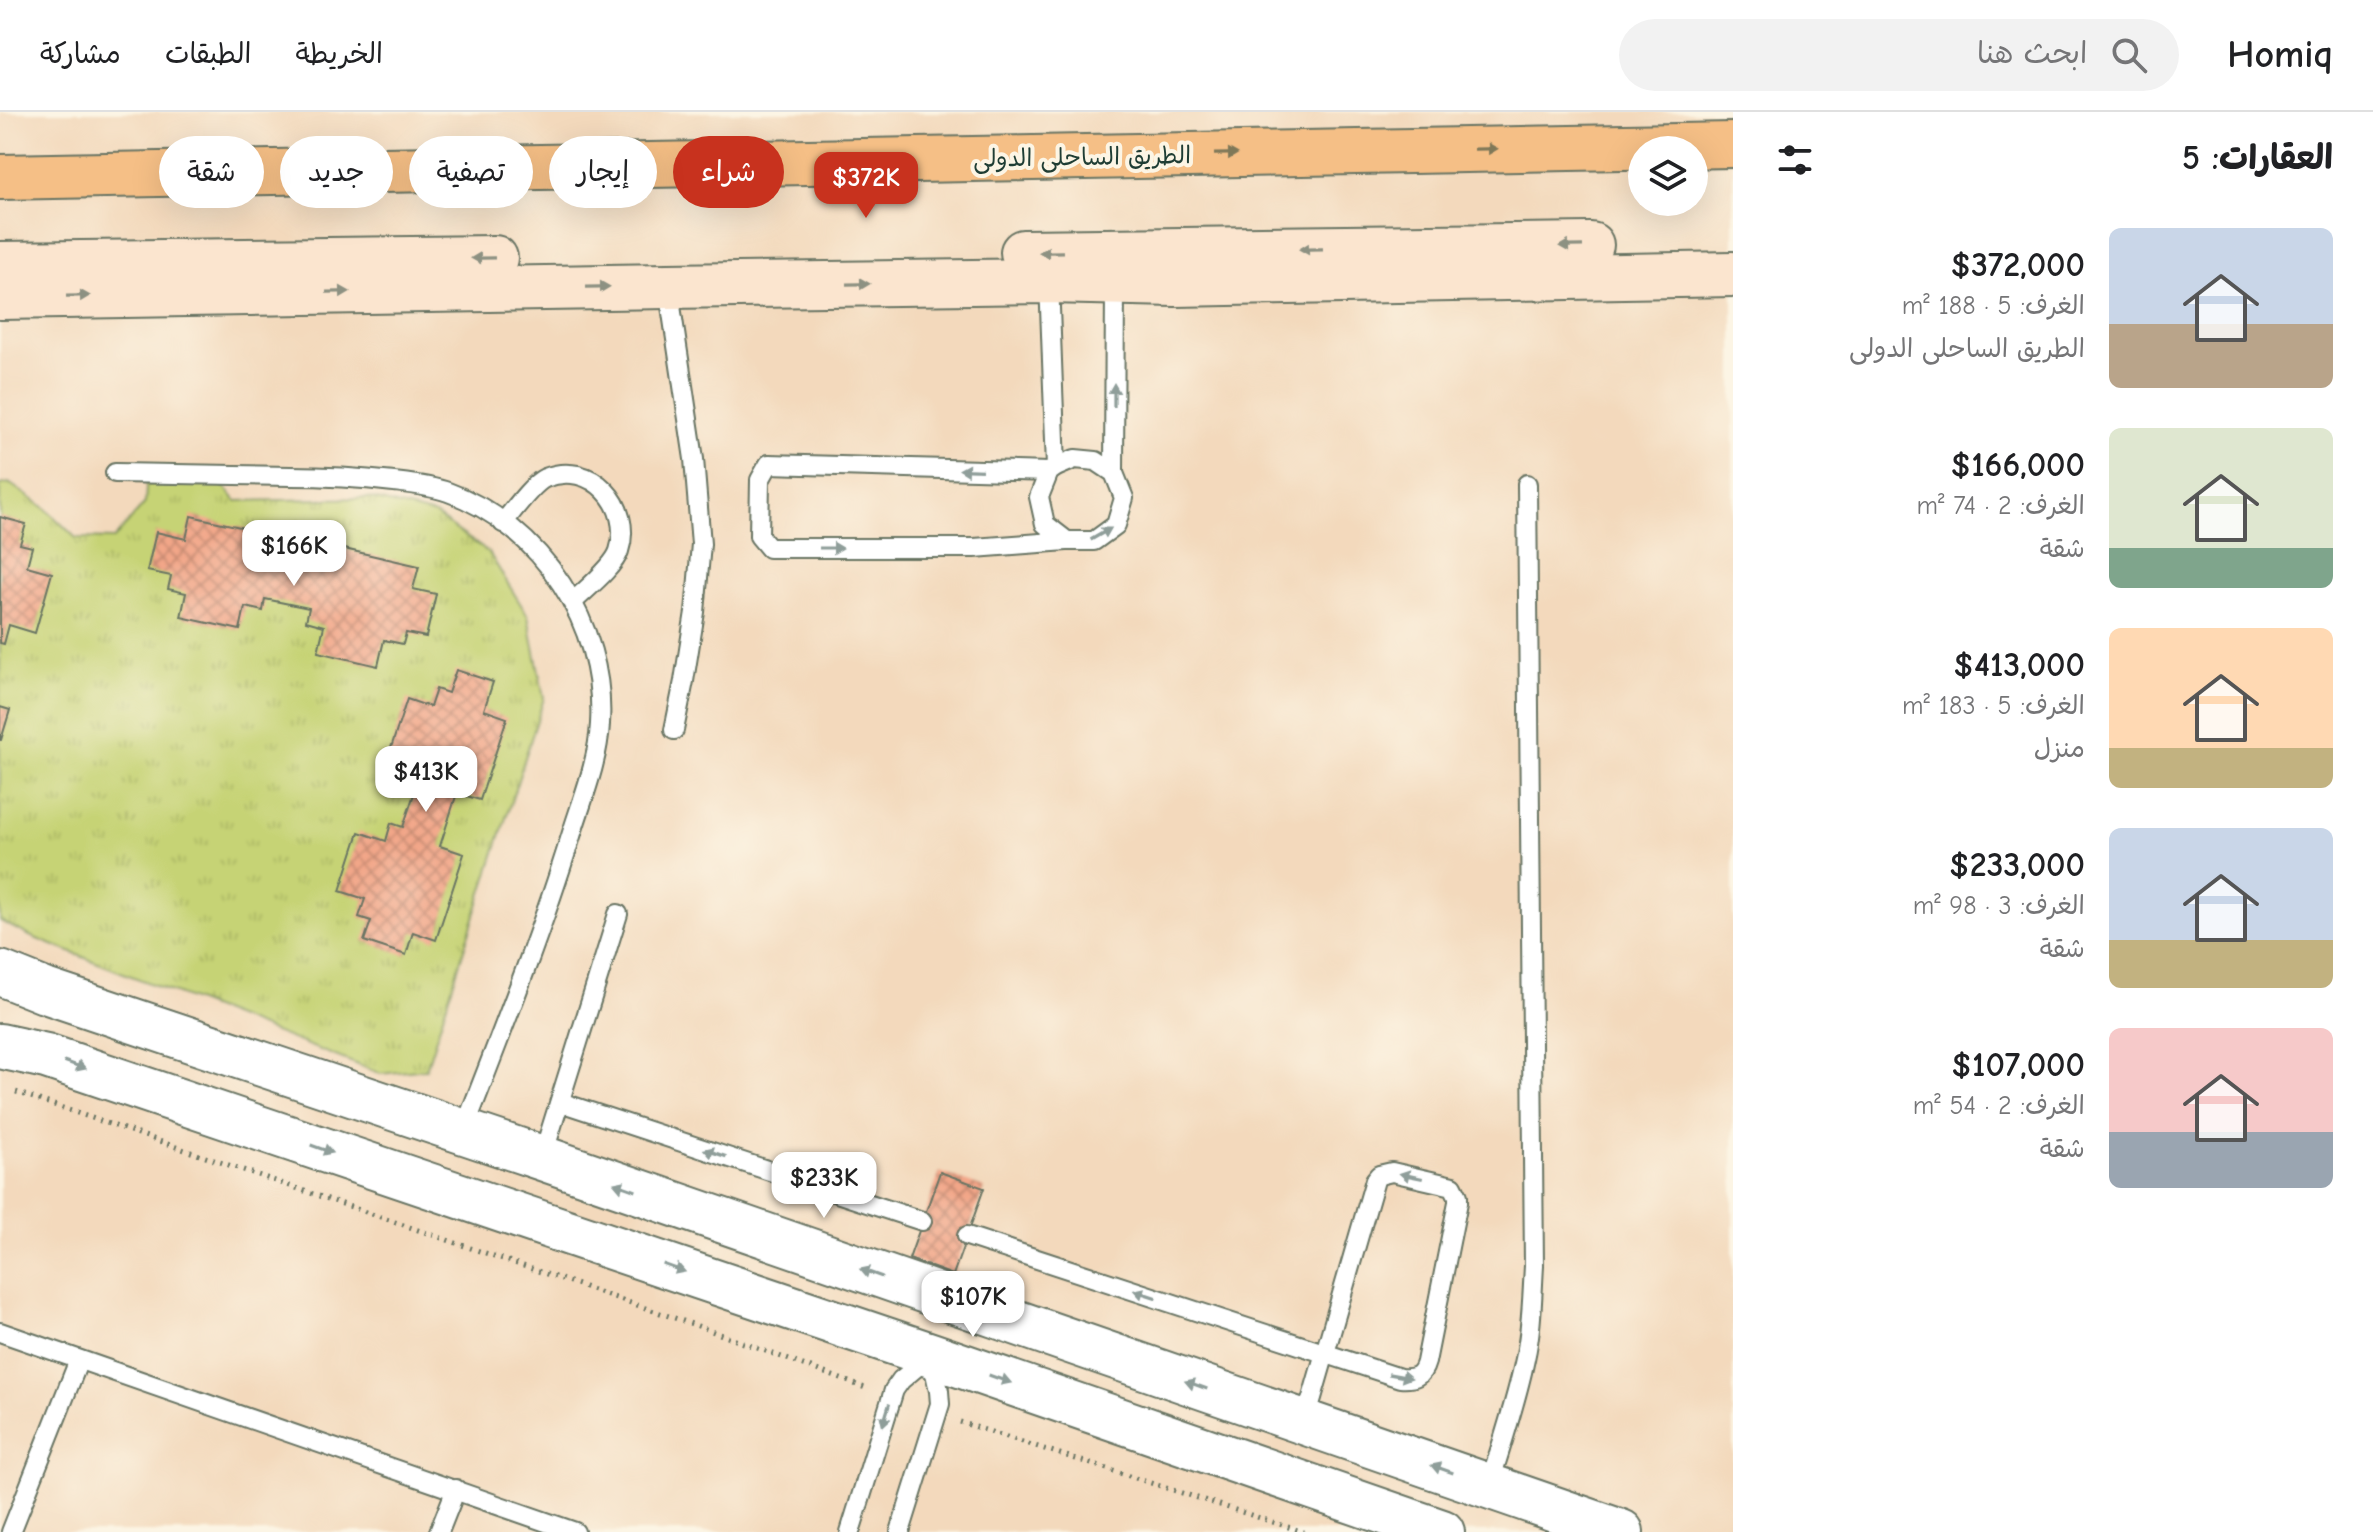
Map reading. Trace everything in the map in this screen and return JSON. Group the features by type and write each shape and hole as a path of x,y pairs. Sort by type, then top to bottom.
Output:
{"highway":[{"name":"الطريق الساحلى الدولى","path":"0,177 1733,145"}],"main road":[{"path":"0,297 1049,281 1115,283 1175,267 1733,244"},
{"path":"0,264 1175,267 1733,274"}],"street":[{"path":"0,973 1621,1532"},
{"path":"0,1046 46,1056 931,1355 1442,1532"},
{"path":"931,1355 950,1300"}],"lane":[{"path":"1049,281 1053,469 1039,497 1045,524 1067,541"},
{"path":"1114,473 1096,461 1075,459 1053,469 769,464 760,480 759,536 769,548 974,548 1094,541 1116,525 1124,498 1114,473 1115,283"},
{"path":"668,286 694,459 701,544 695,612 674,730"},
{"path":"115,473 347,477 446,491 478,506 526,542 555,575 573,602 593,651 600,684 600,727 591,774 549,907 463,1133"},
{"path":"503,523 543,479 565,474 585,477 602,487 616,503 621,528 619,553 573,602"},
{"path":"1489,1485 1519,1382 1532,1317 1534,1266 1527,484"},
{"path":"542,1158 618,914"},
{"path":"560,1102 922,1221"},
{"path":"967,1236 1326,1353 1400,1378 1418,1377 1424,1370 1458,1202 1453,1186 1392,1172 1379,1175 1375,1180 1326,1353 1305,1422"},
{"path":"0,1332 575,1532"},
{"path":"850,1532 894,1390 901,1380 931,1355 940,1404 900,1532"},
{"path":"11,1532 79,1360"},
{"path":"439,1532 456,1489"}],"path":[{"path":"15,1092 695,1325 891,1398"},
{"path":"937,1415 1304,1532"}],"green space":[{"path":"147,474 216,476 236,501 369,498 435,515 489,553 528,616 544,698 426,1069 381,1074 32,937 0,921 0,485 9,483 45,508 76,538 114,539 145,503"}],"building":[{"path":"191,516 276,535 270,558 325,570 331,546 419,566 413,589 436,594 426,637 406,633 403,644 384,640 378,666 318,652 324,626 306,621 309,608 265,599 263,611 245,607 240,630 181,617 186,593 168,589 171,576 147,571 156,532 186,539"},
{"path":"0,517 26,524 20,544 32,547 27,566 52,573 35,633 9,625 4,644 0,643"},
{"path":"456,670 493,682 484,710 507,718 480,800 457,793 440,846 464,854 436,940 413,932 406,955 364,941 371,921 359,917 365,899 340,891 359,832 386,841 391,823 403,827 417,785 406,781 411,764 388,757 407,699 430,707 436,689 448,693"},
{"path":"0,707 10,710 1,740 0,740"},
{"path":"940,1172 984,1188 953,1275 909,1259"}]}
